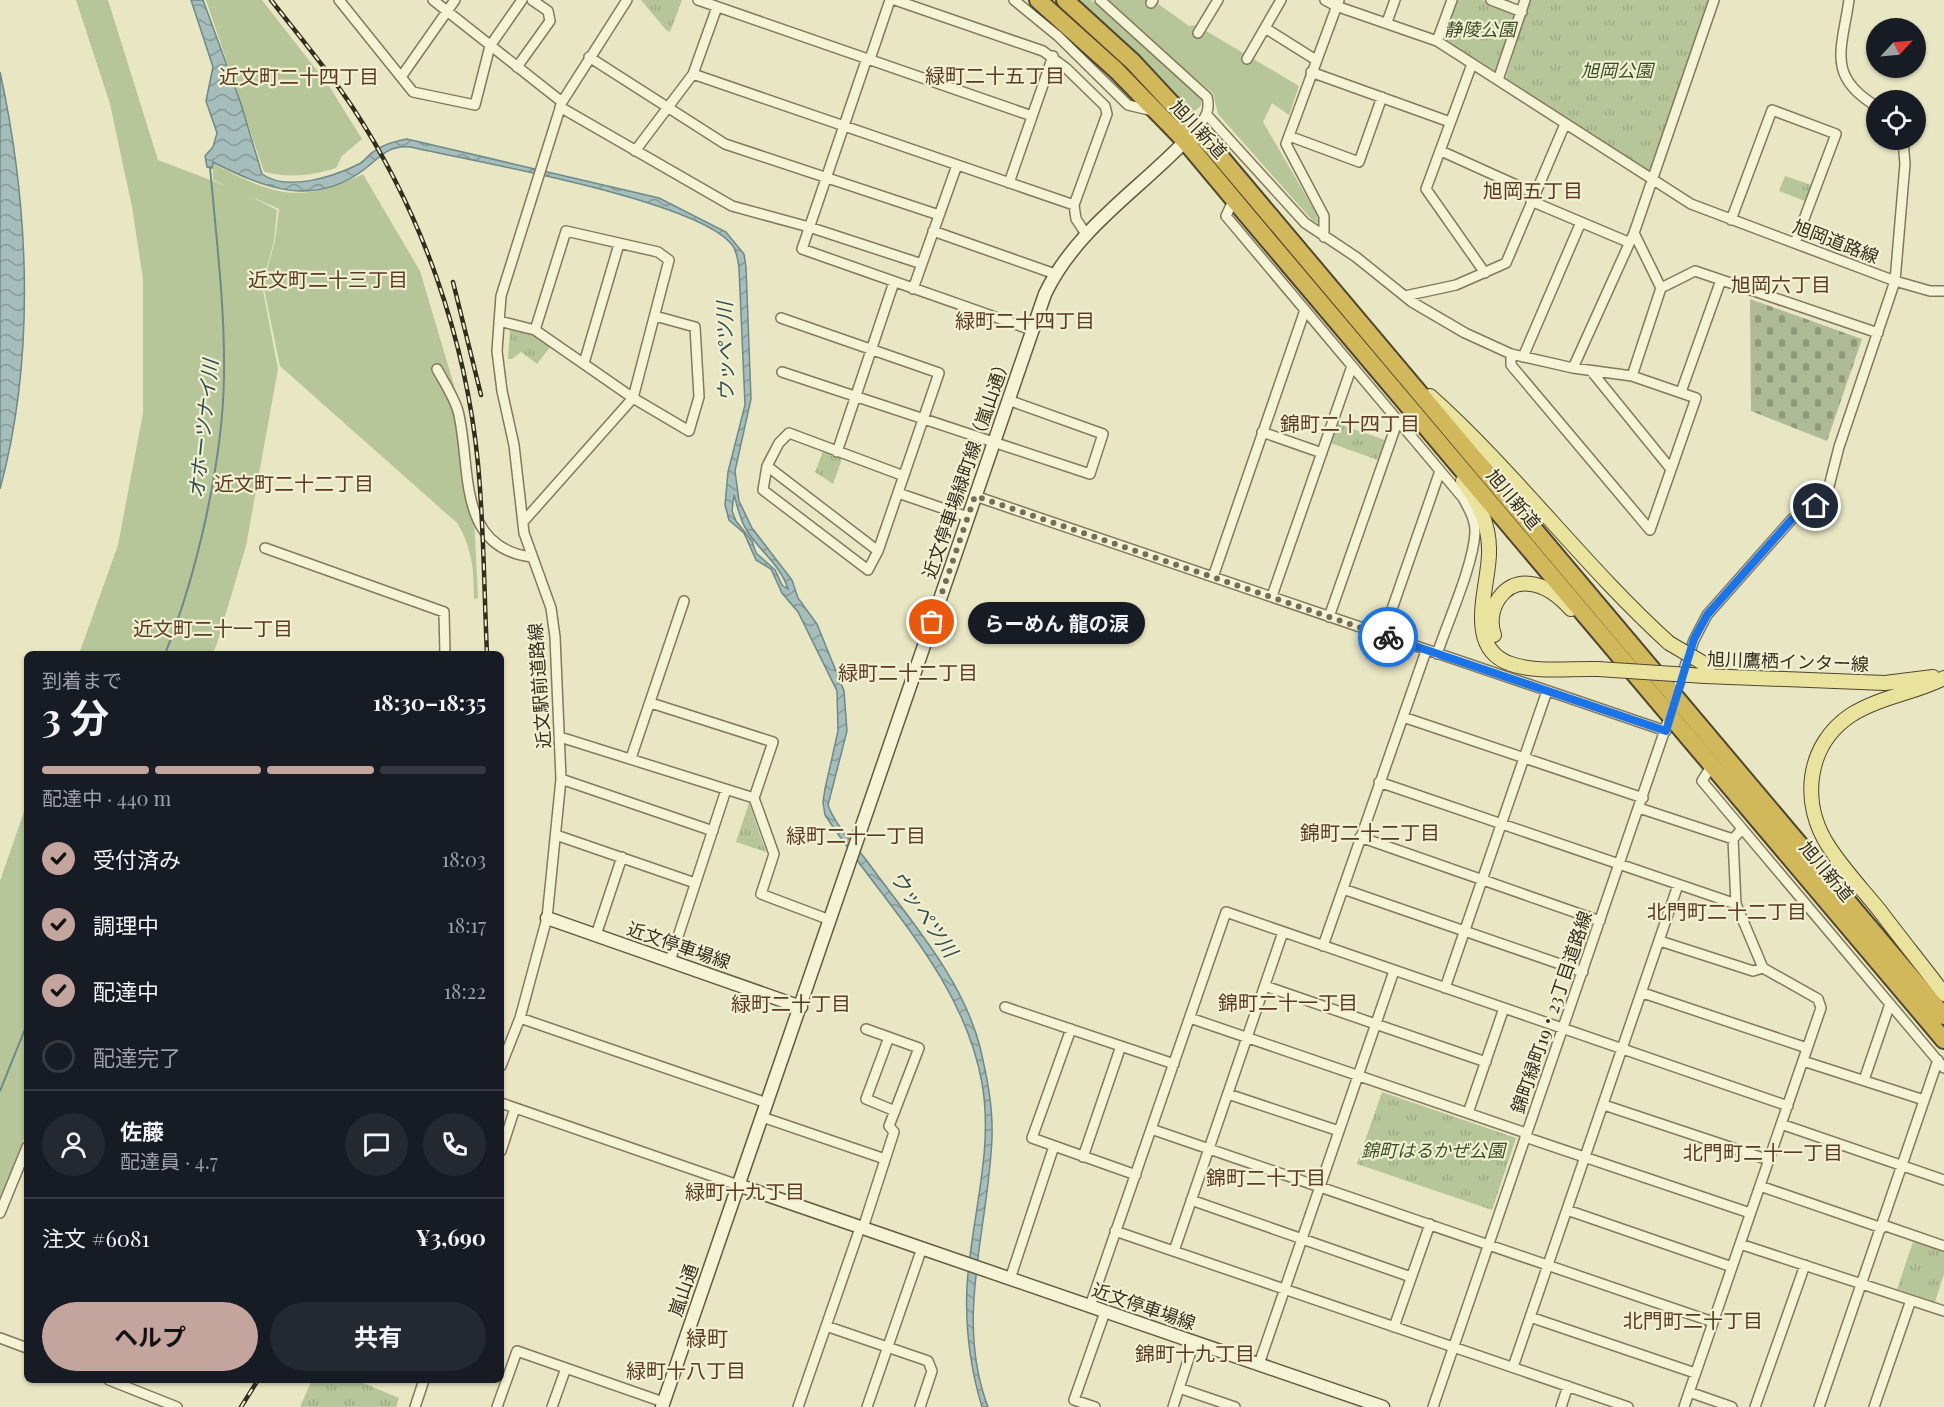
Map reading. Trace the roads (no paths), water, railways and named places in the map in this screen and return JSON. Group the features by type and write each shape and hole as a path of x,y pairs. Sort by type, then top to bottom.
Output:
{"highway":[{"name":"旭川新道","path":"1038,0 1073,29 1155,111 1191,136 1234,199 1652,692 1672,706 1712,765 1944,1040"},
{"name":"旭川新道","path":"1065,0 1133,62 1191,136 1390,361 1672,706 1944,1016"}],"main road":[{"name":"近文停車場緑町線（嵐山通）","path":"830,920 1032,330 1055,274 1086,234 1191,136"},
{"path":"1390,361 1474,436 1634,611 1669,643 1706,671"},
{"name":"旭川鷹栖インター線","path":"1389,381 1405,415 1464,483 1484,517 1490,552 1481,616 1489,647 1509,664 1528,668 1706,671 1742,676 1886,683 1944,676"},
{"name":"旭川鷹栖インター線","path":"1551,667 1509,655 1497,644 1492,629 1493,606 1504,592 1515,586 1530,583 1544,587 1561,598 1652,692"},
{"path":"1944,676 1868,706 1844,722 1826,740 1814,759 1810,797 1815,818 1828,846 1944,994"},
{"name":"近文停車場線","path":"547,918 801,1007"},
{"path":"801,1007 830,920"},
{"name":"嵐山通","path":"662,1404 801,1007"},
{"path":"738,1185 922,1248"},
{"name":"近文停車場線","path":"922,1248 1383,1407"}],"street":[{"path":"340,0 414,92 476,105 490,46 522,0"},
{"path":"433,0 561,104 635,151 732,206 809,227 922,264"},
{"path":"401,77 455,0"},
{"path":"517,67 550,21 548,11 532,0"},
{"path":"561,104 627,0"},
{"path":"698,0 1032,116"},
{"path":"1032,330 802,249 868,59 893,0 1053,56 1104,106 1107,114 1074,206 1076,219 1086,234"},
{"path":"1014,0 1058,36 1128,105 1155,111"},
{"path":"1100,0 1207,97 1210,106 1207,115 1191,136"},
{"path":"1198,33 1218,0"},
{"path":"1247,58 1281,0"},
{"name":"旭岡道路線","path":"1325,0 1437,41 1691,204 1895,281 1839,447 1827,494 1816,506 1792,519 1707,615 1694,639 1672,706"},
{"path":"1387,22 1395,0"},
{"path":"1437,41 1452,0"},
{"path":"1491,0 1522,12"},
{"path":"1498,80 1525,0"},
{"path":"1573,368 1634,233 1714,0"},
{"path":"1849,0 1840,63 1852,88 1866,98"},
{"path":"1324,237 1324,216 1286,144 1338,3"},
{"path":"635,151 693,74 717,6"},
{"path":"1265,28 1316,60"},
{"path":"1010,183 1053,56"},
{"path":"589,57 725,144 939,215"},
{"path":"1472,64 1426,189 1485,273"},
{"path":"1311,72 1450,122"},
{"path":"693,74 1074,206"},
{"path":"1289,136 1359,162 1382,98"},
{"name":"近文駅前道路線","path":"504,1058 520,1018 547,918 561,779 552,617 523,522 514,445 502,391 497,351 501,296 561,104"},
{"path":"1731,220 1772,110 1836,134 1795,243"},
{"path":"1207,115 1305,223 1356,257 1405,296 1465,333 1511,354 1592,372 1632,376 1696,398 1650,530 1512,365 1511,354"},
{"path":"1405,296 1456,285 1506,263 1565,124"},
{"path":"1904,150 1905,165 1895,281 1930,291 1944,291"},
{"path":"1441,151 1581,222 1628,242"},
{"path":"913,289 957,165"},
{"path":"1234,199 1226,216 1463,498 1472,516 1476,532 1471,554 1437,654"},
{"path":"1523,357 1581,222"},
{"path":"523,522 633,398 669,260 658,252 566,231 535,330"},
{"path":"933,231 1055,274"},
{"path":"1632,376 1661,288 1634,233"},
{"path":"584,363 619,244"},
{"path":"1661,288 1695,271 1878,333"},
{"path":"1681,392 1721,280"},
{"path":"837,452 894,282"},
{"path":"1213,577 1305,310"},
{"path":"499,321 535,330 633,398 688,431 699,397 694,327 655,316"},
{"path":"781,318 939,373 924,420 878,551 868,570 763,490 767,466 779,443 789,433 904,476"},
{"path":"1272,596 1352,366"},
{"path":"437,369 458,409 473,512 482,532 513,555 532,557"},
{"path":"782,372 1090,474 1103,434 1008,400"},
{"path":"1592,372 1670,468"},
{"path":"1329,617 1398,420"},
{"path":"1262,432 1322,453"},
{"path":"767,466 878,551"},
{"path":"1383,635 1440,471"},
{"path":"898,493 968,518"},
{"path":"975,496 1666,731"},
{"path":"265,548 444,612 445,651"},
{"path":"631,758 684,601"},
{"path":"1323,946 1426,651"},
{"path":"1445,988 1547,691"},
{"path":"651,703 773,742 754,798 774,854 761,894 830,920"},
{"name":"錦町緑町19・23丁目道路線","path":"1433,1407 1666,731 1672,706"},
{"path":"1402,717 1642,798"},
{"path":"560,737 754,798"},
{"path":"1712,765 1702,781 1941,1064 1924,1100 1819,1407"},
{"path":"561,779 713,831"},
{"path":"1379,782 1736,904"},
{"path":"670,961 726,790"},
{"path":"1639,808 1732,839"},
{"path":"1684,1407 1821,1008 1818,999 1763,968 1736,904 1732,839 1742,829"},
{"path":"556,835 695,883"},
{"path":"1360,837 1600,921"},
{"path":"596,935 622,857"},
{"path":"1513,1367 1643,993 1678,885"},
{"path":"1343,889 1583,972"},
{"path":"1090,1306 1226,912 1788,1106"},
{"path":"1174,1251 1283,932"},
{"path":"1660,941 1753,971 1763,968"},
{"path":"1259,1364 1394,971"},
{"path":"1265,986 1486,1062"},
{"path":"1643,993 1808,1048"},
{"path":"1864,1080 1890,1004"},
{"path":"1005,1007 1174,1064"},
{"path":"1468,1113 1504,1008"},
{"path":"520,1018 767,1103"},
{"path":"1190,1018 1468,1113 1585,1157 1750,1214"},
{"path":"798,1407 862,1228 894,1132 890,1126 918,1048 866,1029"},
{"path":"1071,1029 1032,1138 1136,1175"},
{"path":"890,1037 866,1099 895,1111"},
{"path":"1083,1156 1121,1046"},
{"path":"1803,1061 1924,1100"},
{"path":"1228,1094 1339,1131"},
{"path":"504,1104 738,1185"},
{"path":"1604,1105 1769,1161"},
{"path":"504,1142 515,1108"},
{"path":"762,1117 885,1159"},
{"path":"1781,1124 1944,1180"},
{"path":"1151,1129 1713,1322"},
{"path":"1010,1279 1054,1146"},
{"path":"0,1213 24,1154"},
{"path":"1760,1186 1944,1246"},
{"path":"1191,1200 1411,1277"},
{"path":"1567,1210 1732,1267"},
{"path":"1394,1327 1430,1224"},
{"path":"1115,1231 1628,1407"},
{"path":"1740,1244 1944,1311"},
{"path":"867,1407 922,1248"},
{"path":"1755,1407 1804,1265"},
{"path":"1874,1407 1911,1300"},
{"path":"1095,1407 1074,1400 1105,1311"},
{"path":"1530,1317 1695,1373"},
{"path":"826,1326 928,1361 932,1371 920,1407"},
{"path":"0,1338 24,1347"},
{"path":"1173,1407 1194,1342"},
{"path":"497,1407 517,1351 662,1404"},
{"path":"552,1407 566,1368"},
{"path":"117,1383 177,1407"},
{"path":"415,1407 423,1383"},
{"path":"1561,1407 1568,1386"},
{"path":"1179,1388 1235,1407"},
{"path":"1689,1392 1732,1407"}],"water":[{"path":"191,0 203,0 241,104 262,174 272,179 297,182 323,178 359,164 371,153 385,145 407,139 659,198 726,232 744,254 751,399 735,471 739,501 752,528 792,580 798,598 817,624 844,691 847,731 828,805 840,827 916,926 947,972 972,1021 985,1069 992,1137 990,1171 976,1272 974,1340 978,1374 988,1407 982,1407 974,1377 967,1317 969,1261 984,1159 985,1108 982,1083 972,1045 939,975 918,942 825,815 823,802 825,789 838,731 837,691 798,612 782,593 771,569 756,560 744,533 729,520 725,505 728,472 745,405 739,268 733,246 712,229 677,213 633,198 531,172 410,147 396,148 386,152 347,181 327,188 308,191 270,186 251,180 213,162 212,168 207,167 205,156 213,147 217,133 206,101 213,67","holes":["734,495 747,531 780,573 788,589 782,585 775,570 756,553 752,541 736,521 732,511"]},
{"path":"0,72 17,175 24,281 19,387 12,439 0,489"}],"waterway":[{"name":"オホーツナイ川","path":"166,651 188,589 206,517 219,444 224,375 223,323 210,167"},
{"name":"オホーツナイ川","path":"0,1091 24,1031"}],"railway":[{"path":"271,0 334,80 378,148 420,234 437,278 463,370 472,417 482,511 487,651"},
{"path":"453,282 481,395"},
{"path":"241,1407 256,1383"}],"place":[{"name":"らーめん 龍の涙","path":"932,622"}],"district":[{"name":"緑町二十五丁目","path":"995,74"},
{"name":"近文町二十四丁目","path":"299,75"},
{"name":"旭岡五丁目","path":"1533,189"},
{"name":"近文町二十三丁目","path":"328,278"},
{"name":"旭岡六丁目","path":"1781,283"},
{"name":"緑町二十四丁目","path":"1025,319"},
{"name":"錦町二十四丁目","path":"1350,422"},
{"name":"近文町二十二丁目","path":"294,482"},
{"name":"近文町二十一丁目","path":"213,627"},
{"name":"緑町二十二丁目","path":"908,671"},
{"name":"錦町二十二丁目","path":"1370,831"},
{"name":"緑町二十一丁目","path":"856,834"},
{"name":"北門町二十二丁目","path":"1727,910"},
{"name":"錦町二十一丁目","path":"1288,1001"},
{"name":"緑町二十丁目","path":"791,1002"},
{"name":"北門町二十一丁目","path":"1763,1151"},
{"name":"錦町二十丁目","path":"1266,1176"},
{"name":"緑町十九丁目","path":"745,1190"},
{"name":"北門町二十丁目","path":"1693,1319"},
{"name":"緑町","path":"707,1337"},
{"name":"錦町十九丁目","path":"1195,1352"},
{"name":"緑町十八丁目","path":"686,1369"}],"park label":[{"name":"静陵公園","path":"1480,29"},
{"name":"旭岡公園","path":"1617,70"},
{"name":"錦町はるかぜ公園","path":"1433,1150"}],"water label":[{"name":"ウッペツ川","path":"724,352"},
{"name":"ウッペツ川","path":"925,913"}]}
